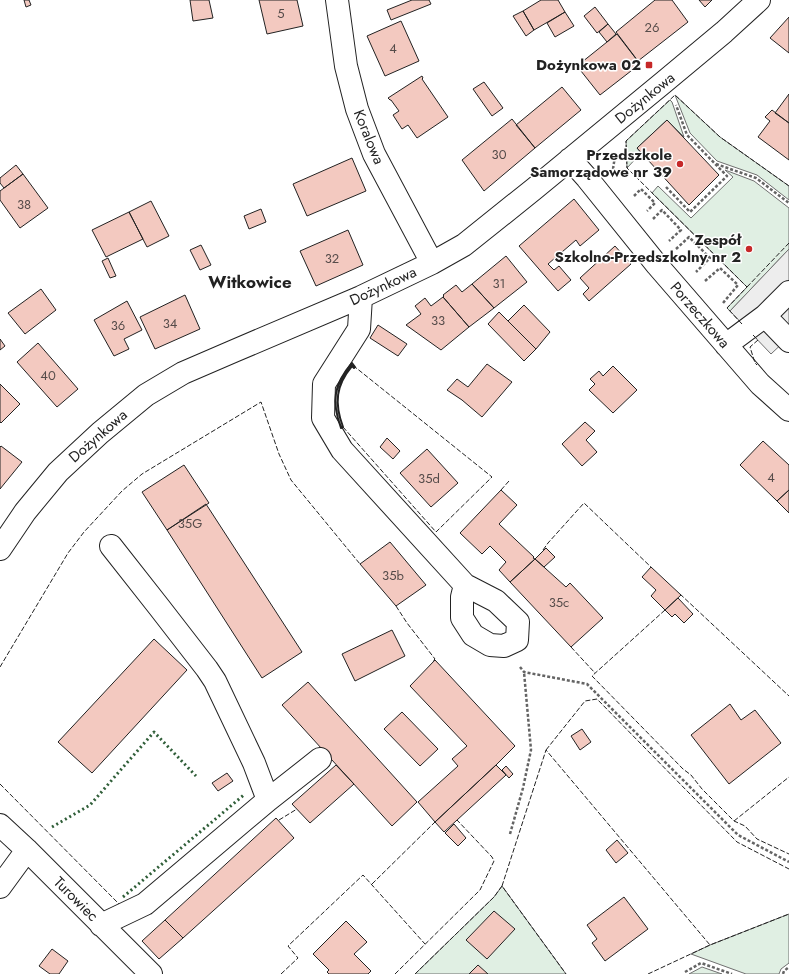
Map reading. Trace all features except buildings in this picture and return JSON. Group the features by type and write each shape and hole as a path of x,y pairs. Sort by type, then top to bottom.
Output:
{"street":[{"name":"Koralowa","path":"337,0 346,66 357,109 374,154 432,263"},
{"name":"Dożynkowa","path":"0,549 25,512 58,472 100,433 146,395 183,373 361,297 432,263 464,245 724,32 759,0"},
{"name":"Porzeczkowa","path":"570,159 657,265 760,384 789,410"},
{"path":"726,345 764,316 789,292"},
{"path":"361,297 359,329 324,384 323,418 342,450 465,585 496,601 518,622 517,640 504,646 490,645 474,635 462,618 462,597 465,585"},
{"path":"764,316 789,341"},
{"path":"111,546 215,681 254,763 268,800"},
{"path":"101,924 145,904 268,800 320,759"},
{"name":"Turowiec","path":"0,825 101,924 147,972"},
{"path":"0,887 27,850"}],"path":[{"path":"666,187 690,212 728,176 688,135 674,101"},
{"path":"716,164 756,178 789,203"},
{"path":"630,200 642,189 655,203 643,215"},
{"path":"650,222 662,210 681,230 668,242"},
{"path":"675,250 688,237 710,258 695,273"},
{"path":"703,283 720,268 738,285 720,306"},
{"path":"504,646 524,672 531,750 510,834"},
{"path":"524,672 587,684 738,835 789,862"},
{"path":"685,972 701,963 732,974"},
{"path":"783,974 789,967"}],"green space":[{"path":"675,95 720,137 789,186 789,200 757,175 717,161 690,133"},
{"path":"670,100 684,137 667,120 637,148 641,153 627,168 626,141"},
{"path":"725,170 754,181 789,208 789,249 730,311 727,308 747,287 652,193 658,186 691,218 733,177"},
{"path":"502,886 566,974 415,974 494,897"},
{"path":"789,914 789,963 781,969 779,974 746,974 691,954 710,945"},
{"path":"702,967 722,974 689,974"}],"shaded area":[{"path":"789,249 789,337 771,354 730,311"}],"hedge":[{"path":"52,827 90,805 154,732 196,776"},
{"path":"123,897 245,794"}],"fence":[{"path":"742,324 727,308 747,287 627,168 626,141 675,95 720,137 789,186"},
{"path":"747,287 789,243"},
{"path":"753,335 758,340 750,347 757,365"},
{"path":"343,427 436,532 492,477 355,367"},
{"path":"0,667 68,553 84,532 122,491 142,474 261,402 279,454 291,480 360,564"},
{"path":"501,490 509,481"},
{"path":"543,550 584,503 652,568"},
{"path":"680,594 789,696"},
{"path":"396,606 407,623 435,659 432,662"},
{"path":"665,610 592,676 683,769 691,775 702,789 734,821 745,826 757,839 789,854"},
{"path":"571,647 595,673"},
{"path":"546,750 585,701 597,699 737,842 789,869"},
{"path":"502,886 546,750 710,945"},
{"path":"734,821 789,777"},
{"path":"0,784 119,904"},
{"path":"279,820 297,809"},
{"path":"395,974 480,890 494,861 457,820"},
{"path":"372,884 435,822"},
{"path":"281,974 298,958 288,946 363,875 425,944"},
{"path":"415,974 494,897 502,886 566,974"},
{"path":"648,974 710,945 789,914"}],"wall":[{"path":"352,363 355,367 354,368 352,366 347,373 338,395 338,410 343,427 341,428 336,409 336,393 341,378 352,363"}],"place":[{"name":"Dożynkowa 02","path":"649,65"},
{"name":"Przedszkole Samorządowe nr 39","path":"680,164"},
{"name":"Zespół Szkolno-Przedszkolny nr 2","path":"749,249"}],"district":[{"name":"Witkowice","path":"250,282"}]}
